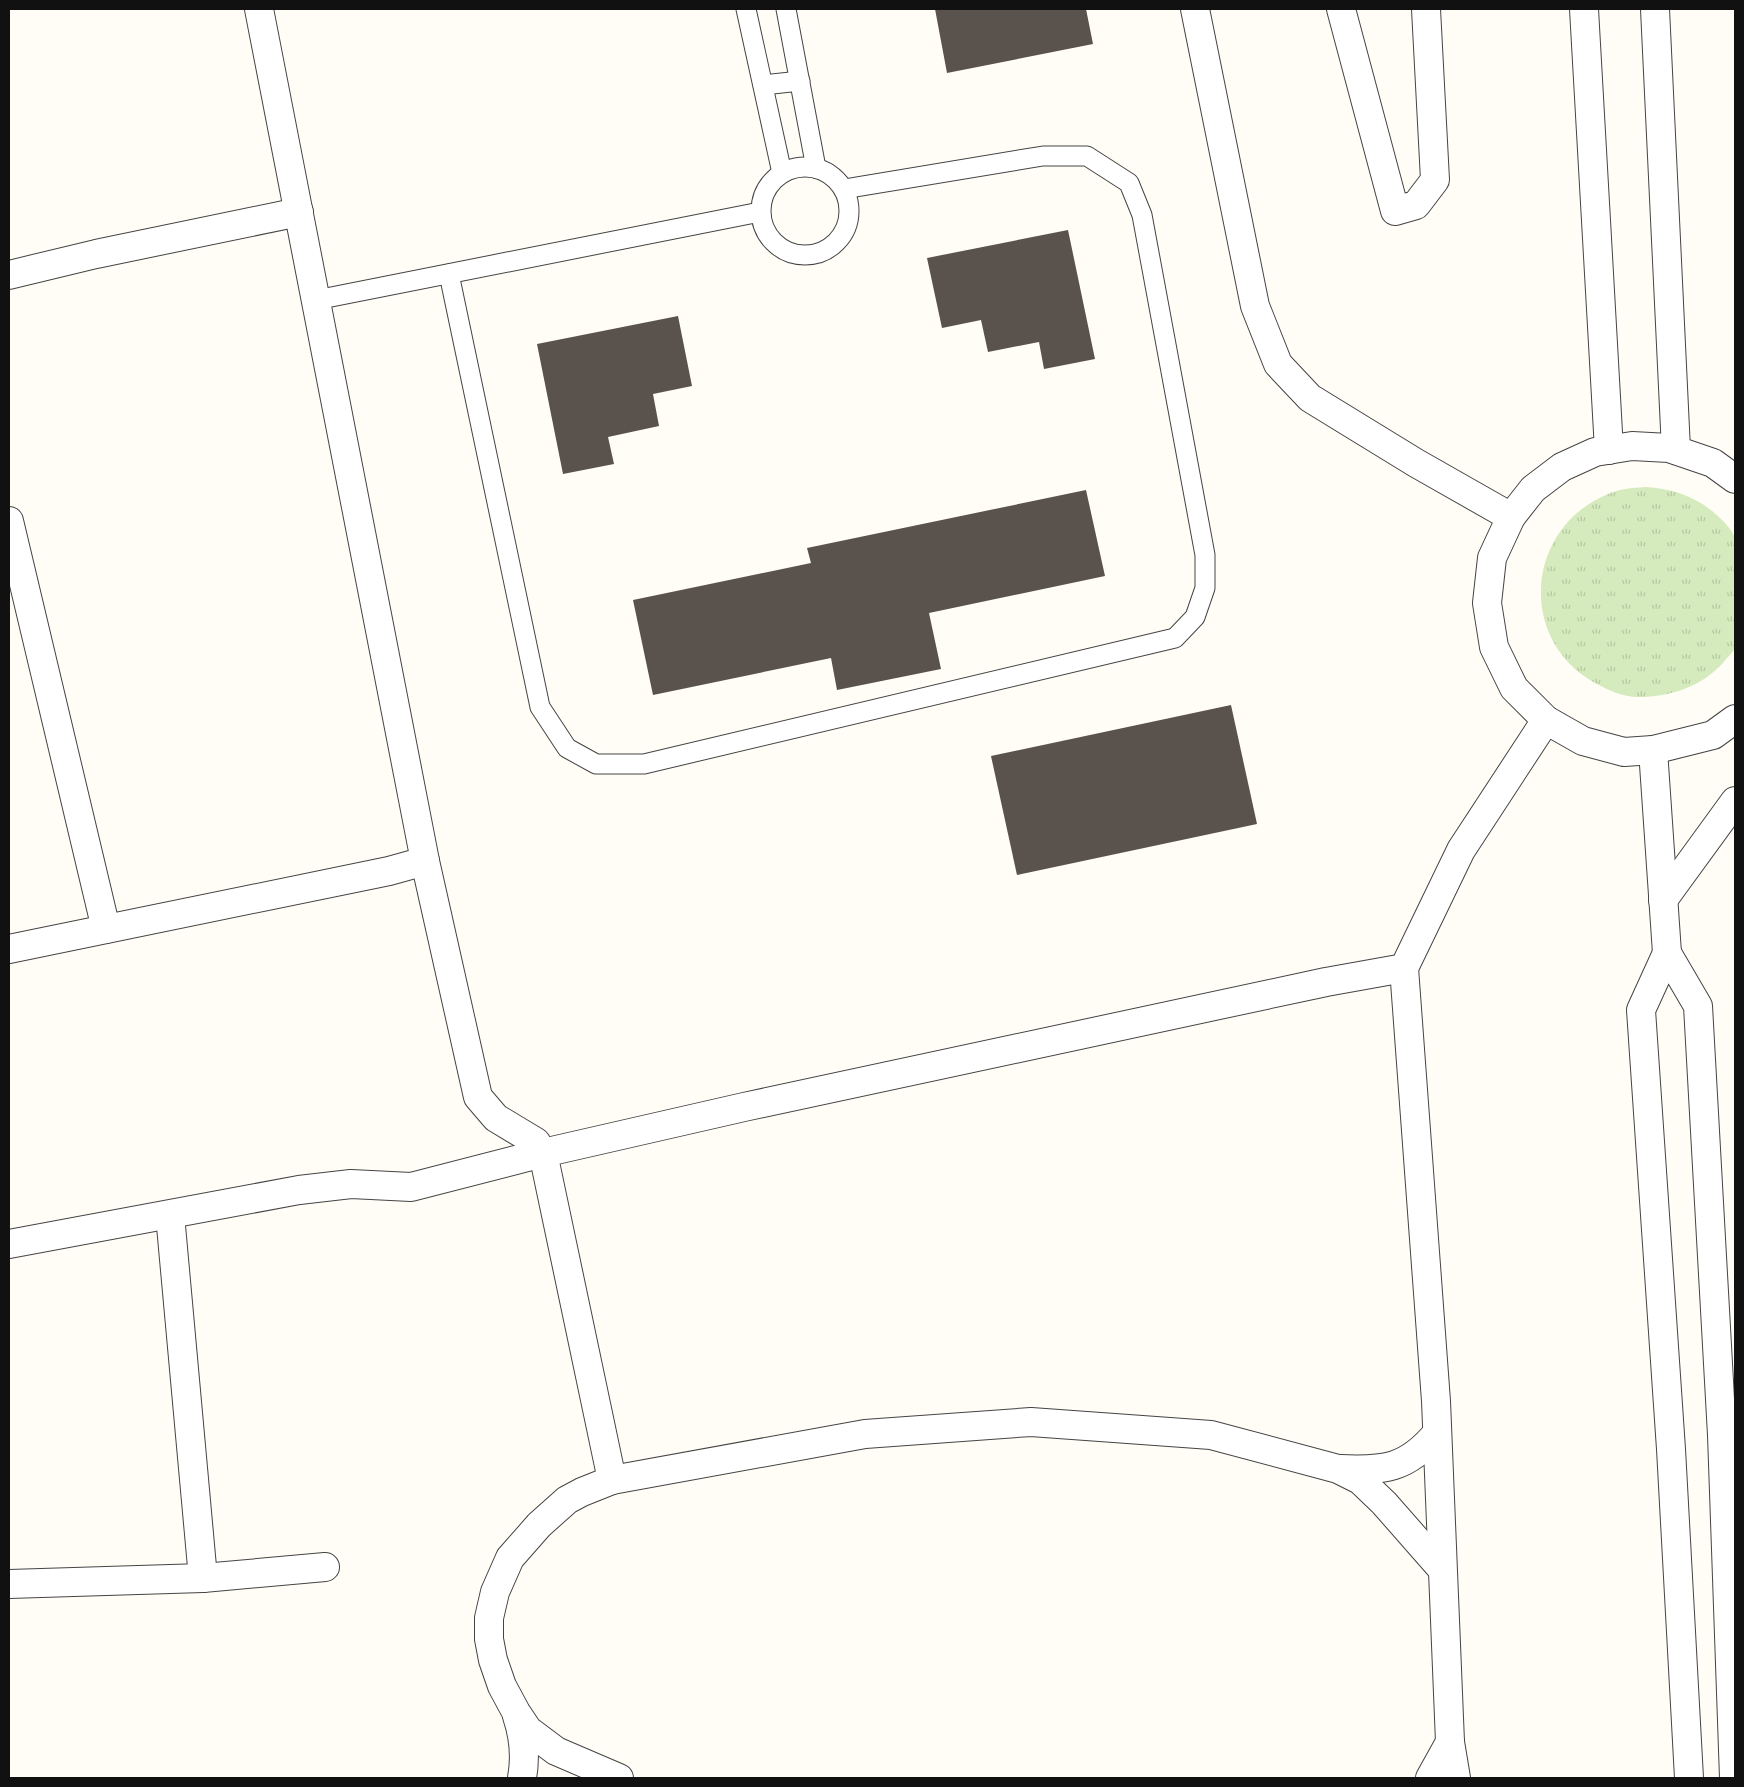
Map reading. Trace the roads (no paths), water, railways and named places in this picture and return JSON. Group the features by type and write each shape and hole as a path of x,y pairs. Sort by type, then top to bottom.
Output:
{"street":[{"path":"259,9 425,861 478,1097 496,1118 536,1142 543,1153 612,1480"},
{"path":"1195,9 1256,306 1278,364 1310,398 1416,463 1511,517"},
{"path":"1341,9 1395,211 1416,205 1435,180 1426,9"},
{"path":"1584,9 1609,450"},
{"path":"1655,9 1676,450"},
{"path":"9,275 96,254 299,212"},
{"path":"1735,479 1713,463 1669,448 1632,446 1595,452 1562,467 1534,489 1511,517 1492,558 1487,602 1494,647 1514,688 1546,720 1583,741 1624,752 1653,750 1713,735 1735,719"},
{"path":"9,521 19,609 106,929"},
{"path":"1456,1778 1450,1742 1437,1433 1404,968 1462,850 1546,720"},
{"path":"1653,750 1667,953 1698,1006 1722,1435 1734,1778"},
{"path":"1663,900 1735,801"},
{"path":"9,949 389,871 425,861"},
{"path":"1667,953 1641,1010 1671,1448 1689,1778"},
{"path":"9,1244 170,1216 299,1190 342,1185 411,1187 543,1153 744,1107 1326,982 1404,968"},
{"path":"170,1216 203,1578"},
{"path":"619,1778 556,1750 528,1730 502,1686 493,1660 489,1639 489,1618 495,1592 510,1558 539,1525 567,1500 612,1480 865,1434 1031,1422 1211,1435 1338,1469 1360,1480 1384,1503 1442,1569"},
{"path":"1338,1469 1368,1470 1391,1467 1424,1449 1437,1433"},
{"path":"9,1584 203,1578 325,1567"},
{"path":"516,1712 523,1733 525,1749 525,1764 522,1778"},
{"path":"1430,1778 1450,1742"}],"lane":[{"path":"747,9 782,173"},
{"path":"786,9 816,168"},
{"path":"763,85 800,80"},
{"path":"450,274 540,706 567,748 596,764 644,764 1174,638 1195,617 1205,588 1205,555 1142,216 1129,183 1088,156 1043,156 844,189"},
{"path":"799,167 816,168 832,176 844,189 850,206 848,224 840,239 826,250 808,255 790,253 775,244 765,230 760,212 763,196 770,183 782,173 799,167"},
{"path":"316,300 760,212"}]}
